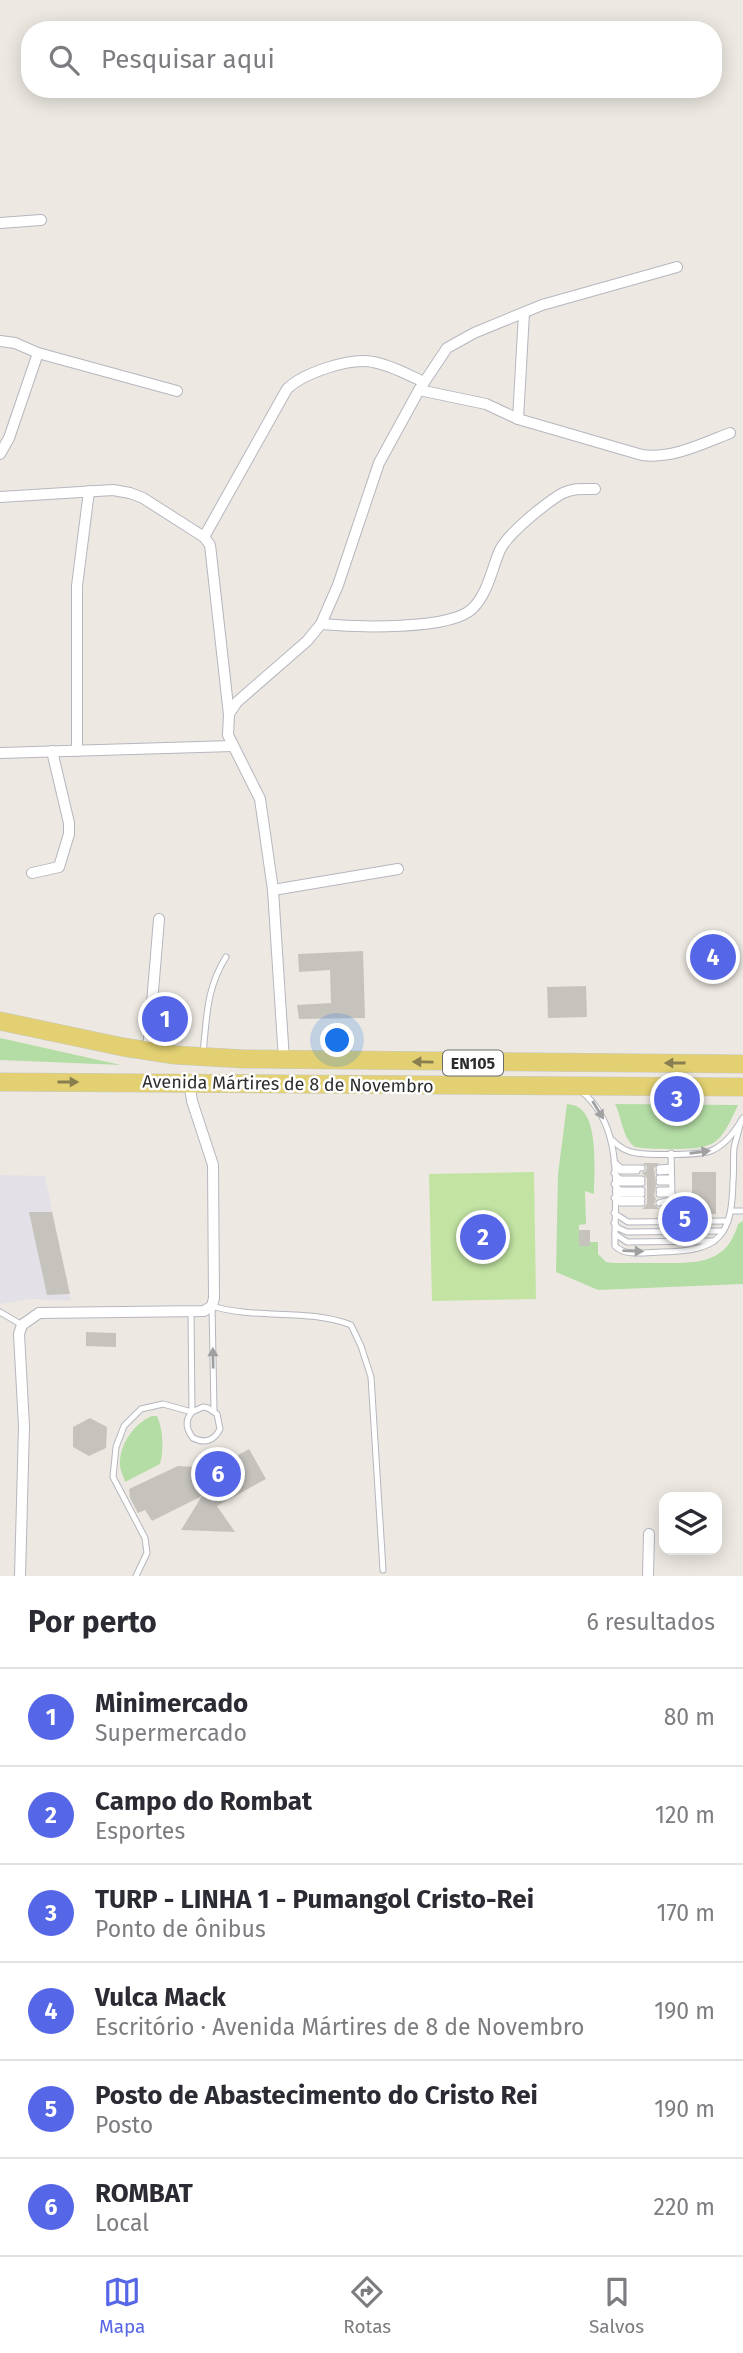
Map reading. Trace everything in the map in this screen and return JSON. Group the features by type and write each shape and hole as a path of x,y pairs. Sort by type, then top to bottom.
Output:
{"main road":[{"name":"Avenida Mártires de 8 de Novembro","path":"0,1021 97,1043 203,1057 743,1064"},
{"name":"Avenida Mártires de 8 de Novembro","path":"0,1082 743,1087"}],"street":[{"path":"0,223 41,220"},
{"path":"229,715 237,702 307,641 321,624 338,585 379,463 421,386 447,348 474,333 542,305 677,267"},
{"path":"518,419 524,313"},
{"path":"0,341 15,342 38,353 177,391"},
{"path":"0,454 9,438 38,353"},
{"path":"204,537 287,389 306,375 357,361 383,364 421,386 486,404 518,419 642,455 655,457 687,449 730,433"},
{"path":"321,624 396,626 444,621 468,611 473,608 491,577 504,542 552,500 579,488 594,489"},
{"path":"0,498 113,490 130,493 204,537 209,545 229,715 228,735 260,799 273,890 284,1060"},
{"path":"77,751 77,586 89,491"},
{"path":"0,753 233,746"},
{"path":"32,873 59,867 69,834 52,751"},
{"path":"273,890 398,869"},
{"path":"148,1051 159,919"},
{"path":"20,1576 24,1426 19,1334 22,1325 39,1313 204,1311 212,1306 213,1165 191,1101 189,1082"},
{"path":"648,1576 649,1534"}],"lane":[{"path":"203,1057 208,995 217,971 226,957"},
{"path":"575,1087 592,1101 601,1113 611,1140 615,1246 625,1252 688,1251 704,1248 715,1241 723,1231 731,1211 734,1149 742,1120"},
{"path":"611,1140 620,1148 635,1153 703,1154 724,1144 742,1120"},
{"path":"671,1153 671,1194 665,1203 659,1197 671,1194"},
{"path":"614,1180 620,1190 642,1197 620,1199 614,1180 621,1168 642,1175 614,1180"},
{"path":"671,1175 659,1175 671,1175"},
{"path":"731,1211 743,1211"},
{"path":"614,1213 628,1222 728,1221"},
{"path":"614,1223 627,1232 723,1231"},
{"path":"615,1234 627,1242 715,1241"},
{"path":"191,1311 192,1412 187,1422 189,1433 204,1441 214,1438 220,1429 220,1419 214,1410 212,1306 231,1312 305,1316 338,1320 351,1325 371,1377 383,1570"},
{"path":"0,1312 22,1325"},
{"path":"136,1576 147,1553 145,1538 113,1476 116,1447 124,1426 141,1409 163,1404 192,1412 203,1407 214,1410"}],"shaded area":[{"path":"0,1175 45,1176 71,1301 31,1299 0,1304"}],"green space":[{"path":"0,1038 121,1065 0,1060"},
{"path":"567,1104 577,1106 585,1113 594,1147 594,1194 585,1191 586,1224 579,1225 579,1245 590,1246 590,1242 598,1242 598,1254 606,1262 613,1263 699,1261 709,1259 726,1247 738,1224 743,1221 743,1284 598,1290 556,1272 558,1174"},
{"path":"615,1104 738,1105 715,1142 699,1148 649,1149 635,1147 631,1143"},
{"path":"534,1172 536,1299 432,1301 429,1174"},
{"path":"152,1416 157,1416 162,1433 160,1464 125,1482 120,1465 122,1450 134,1429"}],"building":[{"path":"733,948 734,963 701,965 700,950"},
{"path":"363,951 365,1018 299,1019 297,1005 331,1003 330,970 299,972 298,954"},
{"path":"586,986 587,1017 548,1018 547,987"},
{"path":"643,1163 659,1163 654,1168 654,1204 659,1209 642,1209 647,1204 647,1178 642,1173 647,1167"},
{"path":"692,1172 716,1172 716,1214 692,1214"},
{"path":"29,1212 52,1212 70,1294 47,1295"},
{"path":"579,1230 590,1230 590,1246 579,1246"},
{"path":"86,1332 116,1333 116,1347 86,1346"},
{"path":"90,1418 107,1427 106,1448 89,1456 73,1447 73,1427"},
{"path":"249,1449 266,1479 217,1506 235,1532 181,1530 202,1496 152,1521 145,1510 138,1513 130,1498 129,1489 178,1466 215,1468"}],"place":[{"name":"Vulca Mack","path":"713,957"},
{"name":"Minimercado","path":"165,1019"},
{"name":"TURP - LINHA 1 - Pumangol Cristo-Rei","path":"677,1099"},
{"name":"Posto de Abastecimento do Cristo Rei","path":"685,1219"},
{"name":"Campo do Rombat","path":"483,1237"},
{"name":"ROMBAT","path":"218,1474"}]}
